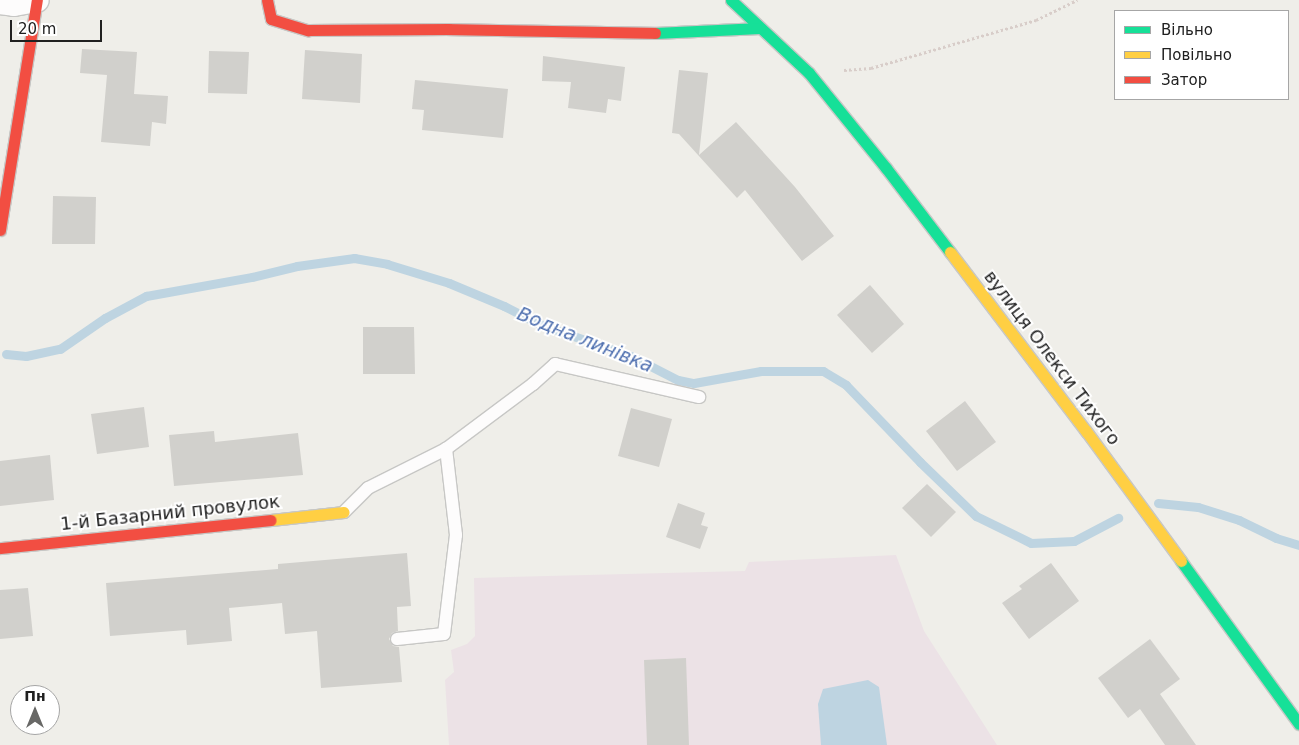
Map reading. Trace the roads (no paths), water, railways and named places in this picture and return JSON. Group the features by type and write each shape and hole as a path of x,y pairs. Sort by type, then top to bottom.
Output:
{"street":[{"path":"0,2 14,4 37,0 0,230"},
{"path":"267,0 271,19 308,30 448,29 677,33 760,28"},
{"name":"вулиця Олекси Тихого","path":"731,0 809,74 886,168 1086,431 1299,724"},
{"name":"1-й Базарний провулок","path":"0,548 344,512"}],"lane":[{"path":"344,512 368,488 446,449 533,384 555,364 698,397"},
{"path":"397,639 444,634 456,535 446,449"}],"water":[{"path":"868,680 879,687 887,745 821,745 818,704 823,689"}],"waterway":[{"name":"Водна линівка","path":"6,354 26,356 60,349 105,318 146,296 252,277 297,266 354,258 387,264 449,283 504,306 539,324 631,356 678,380 694,383 761,371 823,371 846,385 920,462 976,516 1031,543 1074,541 1118,518"},
{"name":"Водна линівка","path":"1158,503 1198,507 1239,520 1276,538 1299,545"}]}
